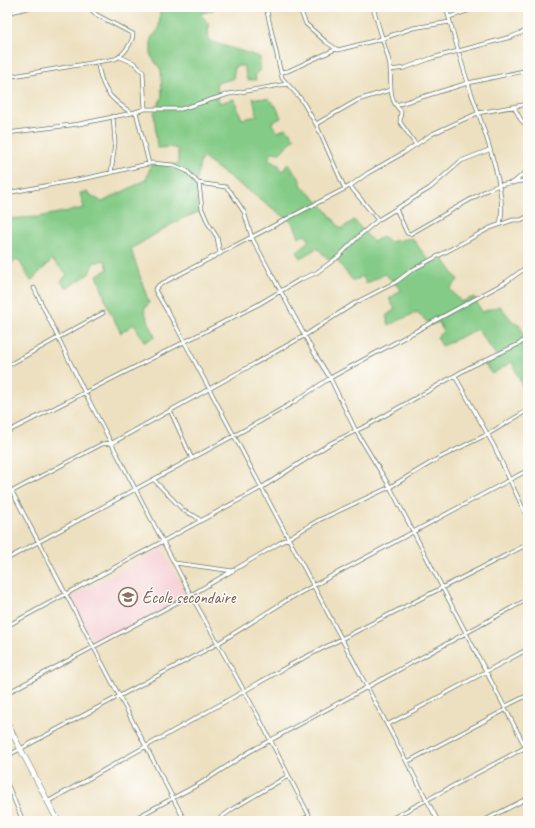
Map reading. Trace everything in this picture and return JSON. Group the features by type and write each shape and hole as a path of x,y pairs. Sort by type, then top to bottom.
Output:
{"main road":[{"path":"7,723 49,801 58,821"}],"street":[{"path":"7,9 8,13 32,7"},
{"path":"7,77 115,59 120,56 124,50 131,45 133,34 97,15 88,7"},
{"path":"266,7 271,35 282,78 301,99 316,124 346,189"},
{"path":"299,7 305,22 336,49 342,50 413,28 450,22"},
{"path":"359,7 368,7"},
{"path":"373,7 390,70 390,90 396,105 401,112 400,122 416,145"},
{"path":"446,7 468,84 478,113 482,119 499,185 502,203 502,217 500,224"},
{"path":"449,17 479,7"},
{"path":"390,70 405,68 432,58 511,37 528,30"},
{"path":"281,72 288,71 336,49"},
{"path":"120,56 134,63 143,72 145,109"},
{"path":"97,61 100,78 108,96 117,104 134,113 149,164"},
{"path":"396,105 468,84 528,70"},
{"path":"7,133 79,124 134,113 145,109 181,109 229,94 287,84"},
{"path":"316,124 358,100 390,90"},
{"path":"438,821 177,328 156,294 156,288 252,238 263,230 284,222 346,189 368,173 432,134 478,113 528,104"},
{"path":"514,107 518,116 528,127"},
{"path":"111,173 115,143 113,116"},
{"path":"7,432 84,391 281,292 299,280 316,273 338,257 360,235 378,220 430,188 454,169 461,161 489,150"},
{"path":"7,193 111,173 149,164 173,165 187,171 199,183 221,186 230,191 244,212 252,238 304,336 330,378 356,431 390,487 443,587 504,709 527,747 528,752"},
{"path":"514,183 528,170"},
{"path":"396,209 407,233 410,234 487,190 499,185 528,180"},
{"path":"199,183 202,209 208,223 217,237 220,254"},
{"path":"350,186 378,220"},
{"path":"7,494 102,444 112,443 208,388 304,336 355,303 500,224 521,220 528,216"},
{"path":"502,217 508,222"},
{"path":"7,558 154,480 288,406 330,378 506,282 528,266"},
{"path":"34,288 84,391 312,821"},
{"path":"7,366 103,313"},
{"path":"7,626 261,488 307,458 485,359 519,344 528,337"},
{"path":"455,376 488,434 508,480 528,519"},
{"path":"170,410 192,459"},
{"path":"7,693 191,595 320,520 390,487 439,458 488,434 528,410"},
{"path":"7,756 217,644 287,600 528,470"},
{"path":"154,480 184,511 200,520"},
{"path":"7,482 185,821"},
{"path":"49,801 292,664 528,544"},
{"path":"175,563 233,571"},
{"path":"130,821 174,799 270,741 528,599"},
{"path":"387,725 528,649"},
{"path":"407,762 528,695"},
{"path":"387,821 426,799 527,747"},
{"path":"216,821 234,808 288,776"},
{"path":"7,783 23,821"},
{"path":"483,821 528,798"},
{"path":"299,821 309,816"}],"shaded area":[{"name":"École secondaire","path":"162,548 187,596 94,645 69,598"}],"green space":[{"path":"157,7 214,7 214,10 200,14 208,23 209,41 260,57 260,70 255,74 256,80 247,80 244,66 235,66 233,79 216,83 219,103 234,99 242,119 257,116 253,98 269,99 276,106 281,118 271,123 278,132 286,128 295,138 280,153 272,152 268,159 280,166 279,168 283,171 288,163 299,178 302,186 321,204 341,229 354,220 373,242 382,237 389,242 412,238 430,262 443,259 458,280 450,289 461,302 474,297 482,312 500,306 514,323 519,324 526,339 528,338 528,388 524,390 512,362 492,374 485,365 498,358 477,329 442,346 437,337 443,331 439,322 430,325 417,312 389,325 386,316 395,309 389,299 401,290 385,274 366,284 363,276 353,281 336,259 330,261 317,248 300,258 297,251 309,241 306,235 299,237 293,223 202,157 196,184 199,212 179,220 131,249 149,303 144,310 155,337 144,342 134,324 121,333 109,310 97,275 108,269 105,260 93,263 89,274 67,288 61,282 67,274 52,260 31,281 18,259 7,266 7,219 38,217 84,208 80,193 86,192 102,202 146,180 151,165 178,164 178,150 172,147 157,148 154,113 162,97 161,70 151,56 151,38 159,29 160,13"}],"place":[{"name":"École secondaire","path":"128,597"}]}
